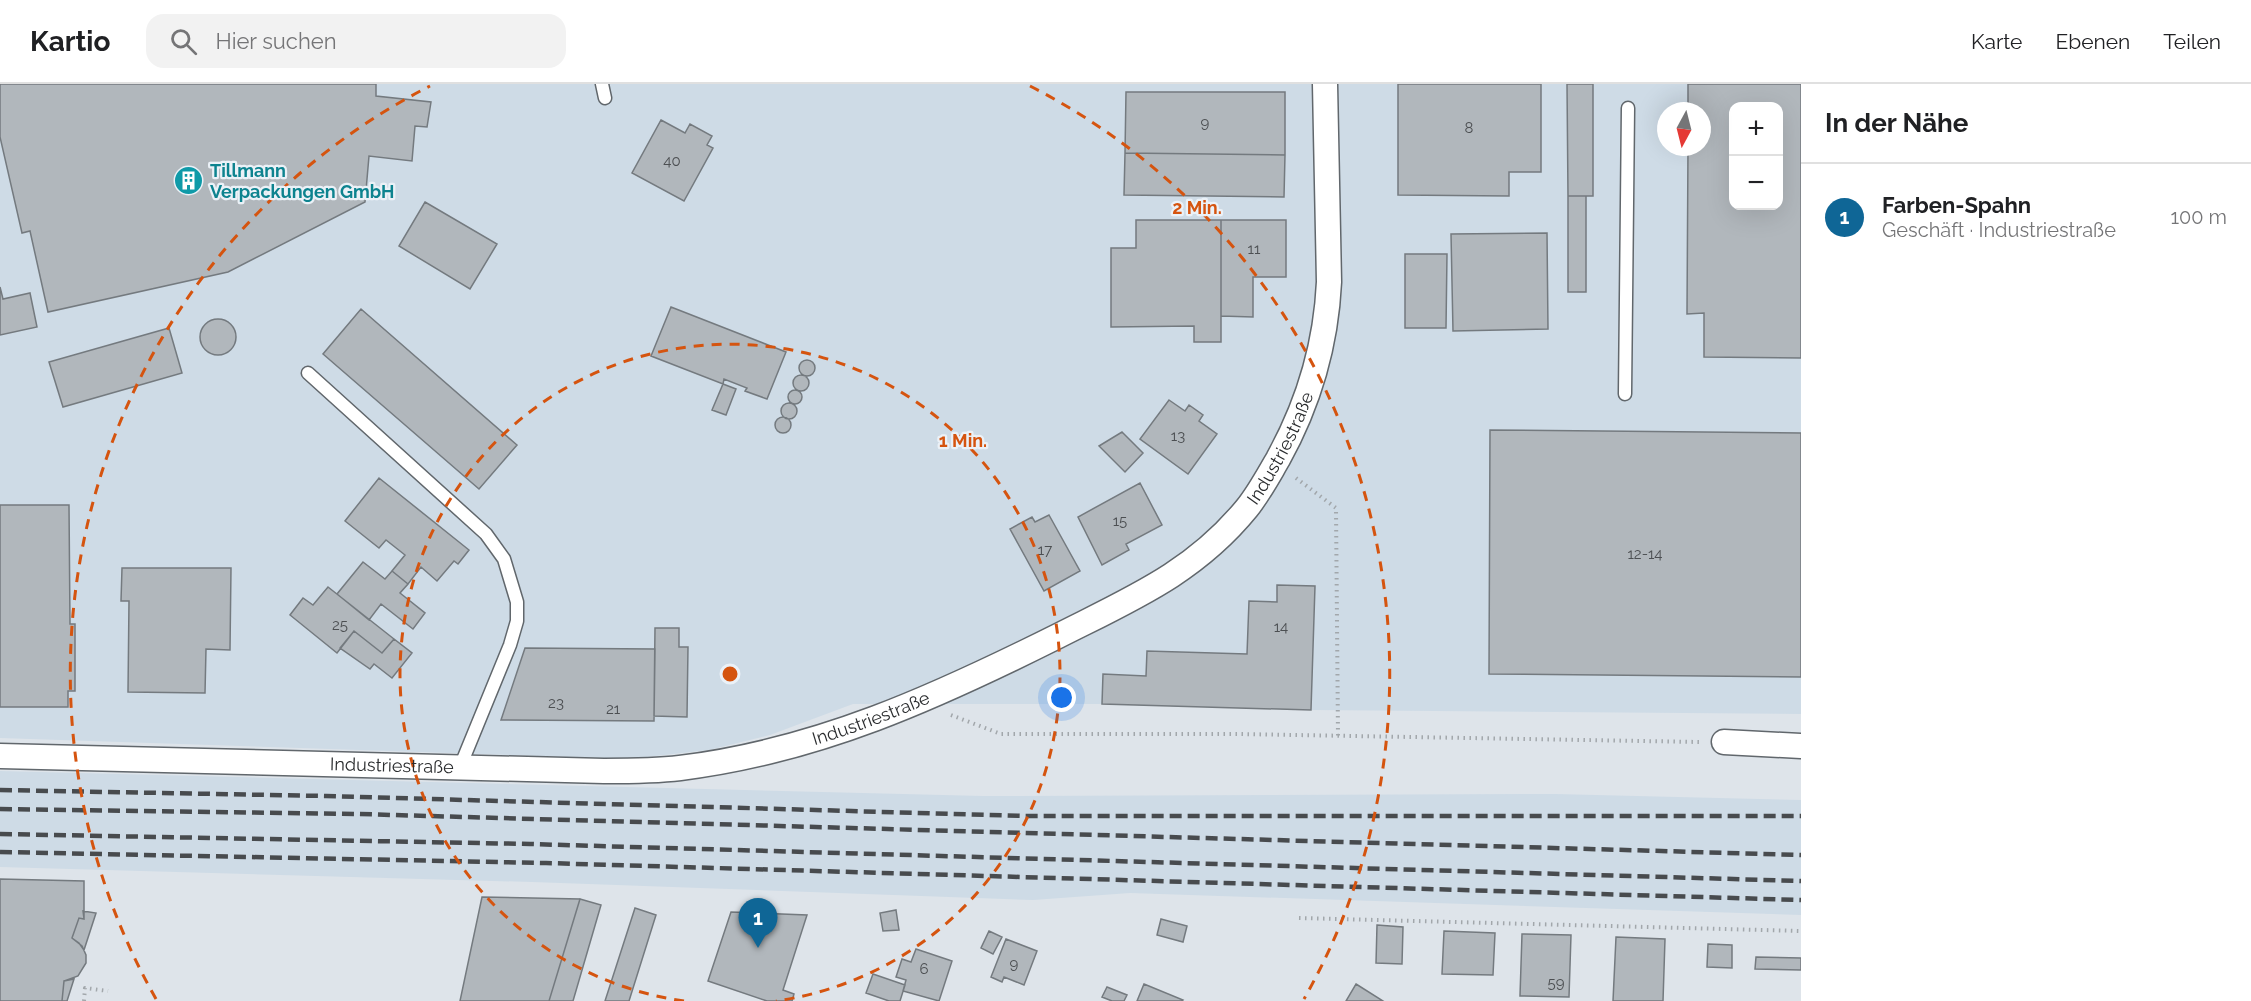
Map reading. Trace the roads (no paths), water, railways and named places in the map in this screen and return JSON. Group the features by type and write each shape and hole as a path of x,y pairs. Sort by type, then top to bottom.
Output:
{"street":[{"name":"Industriestraße","path":"0,756 460,768 645,770 713,763 835,734 918,703 990,670 1168,579 1196,559 1247,508 1276,462 1304,404 1322,347 1327,313 1329,270 1325,84"},
{"path":"1724,742 1801,746"}],"lane":[{"path":"602,84 605,98"},
{"path":"1625,394 1628,108"},
{"path":"308,373 486,534 504,559 517,602 517,621 510,645 460,768"}],"railway":[{"path":"0,790 326,796 1025,816 1801,816"},
{"path":"0,809 359,814 1801,855"},
{"path":"0,834 530,844 1801,881"},
{"path":"0,852 546,863 1801,900"}],"place":[{"name":"Tillmann Verpackungen GmbH","path":"189,181"},
{"name":"Farben-Spahn","path":"758,948"}]}
